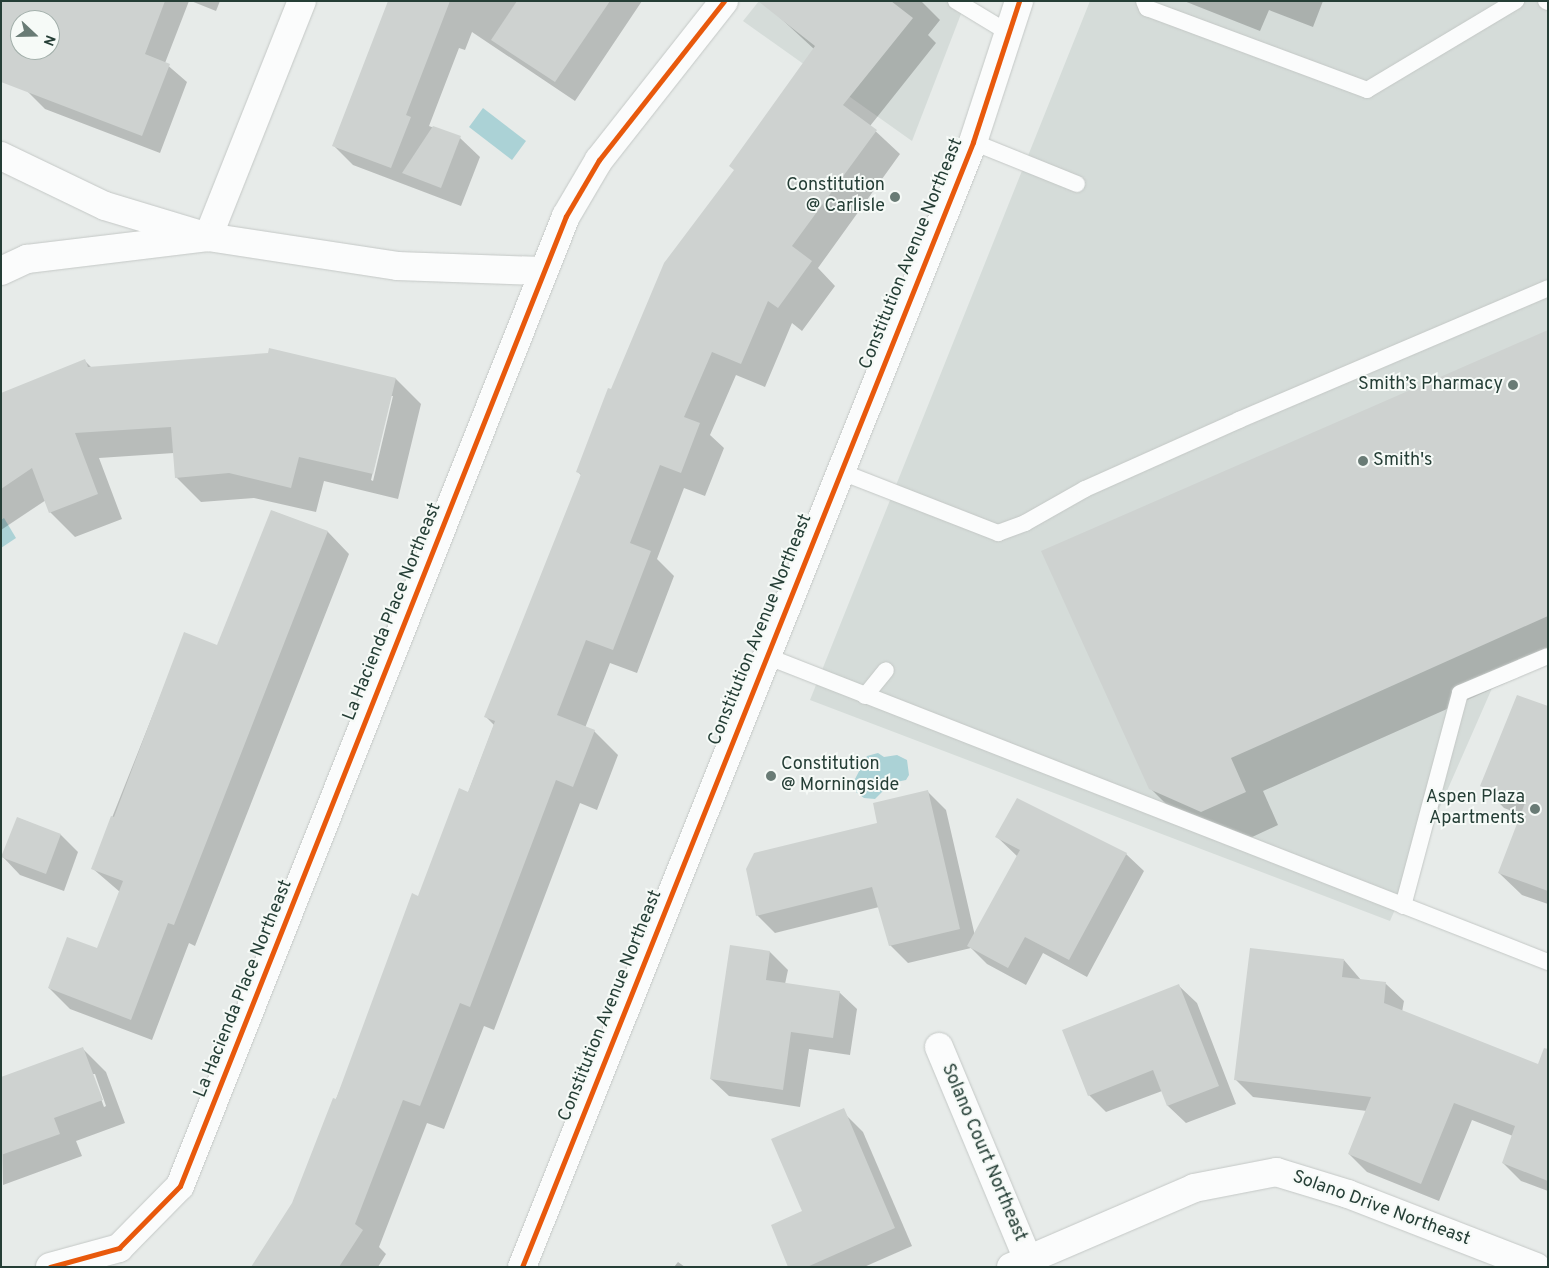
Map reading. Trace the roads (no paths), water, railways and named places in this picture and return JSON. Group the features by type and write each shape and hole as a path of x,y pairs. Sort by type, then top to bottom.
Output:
{"street":[{"path":"208,237 302,1"},
{"name":"La Hacienda Place Northeast","path":"50,1267 119,1248 180,1186 566,216 599,160 724,1"},
{"name":"Constitution Avenue Northeast","path":"522,1267 839,471 973,142 1019,1"},
{"path":"1,156 104,206 208,237 397,266 543,271"},
{"path":"1,271 27,259 208,237"},
{"name":"Solano Court Northeast","path":"939,1047 1020,1263"},
{"name":"Solano Drive Northeast","path":"1020,1263 1194,1188 1276,1172 1348,1194 1536,1267"}],"lane":[{"path":"956,1 1009,32"},
{"path":"1145,5 1367,90 1516,1"},
{"path":"973,142 1077,184"},
{"path":"839,471 998,533 1085,490 1239,420 1548,288"},
{"path":"766,656 1548,962"},
{"path":"1403,906 1460,693 1548,656"},
{"path":"865,696 886,670"}],"water":[{"path":"483,108 526,141 512,160 469,127"},
{"path":"4,518 16,538 1,548 1,520"},
{"path":"878,753 884,757 897,755 907,760 909,775 906,780 891,783 875,799 864,798 856,792 855,779 867,756"}],"place":[{"name":"Constitution @ Carlisle","path":"895,197"},
{"name":"Smith’s Pharmacy","path":"1513,385"},
{"name":"Smith's","path":"1363,461"},
{"name":"Constitution @ Morningside","path":"771,776"},
{"name":"Aspen Plaza Apartments","path":"1535,809"}]}
